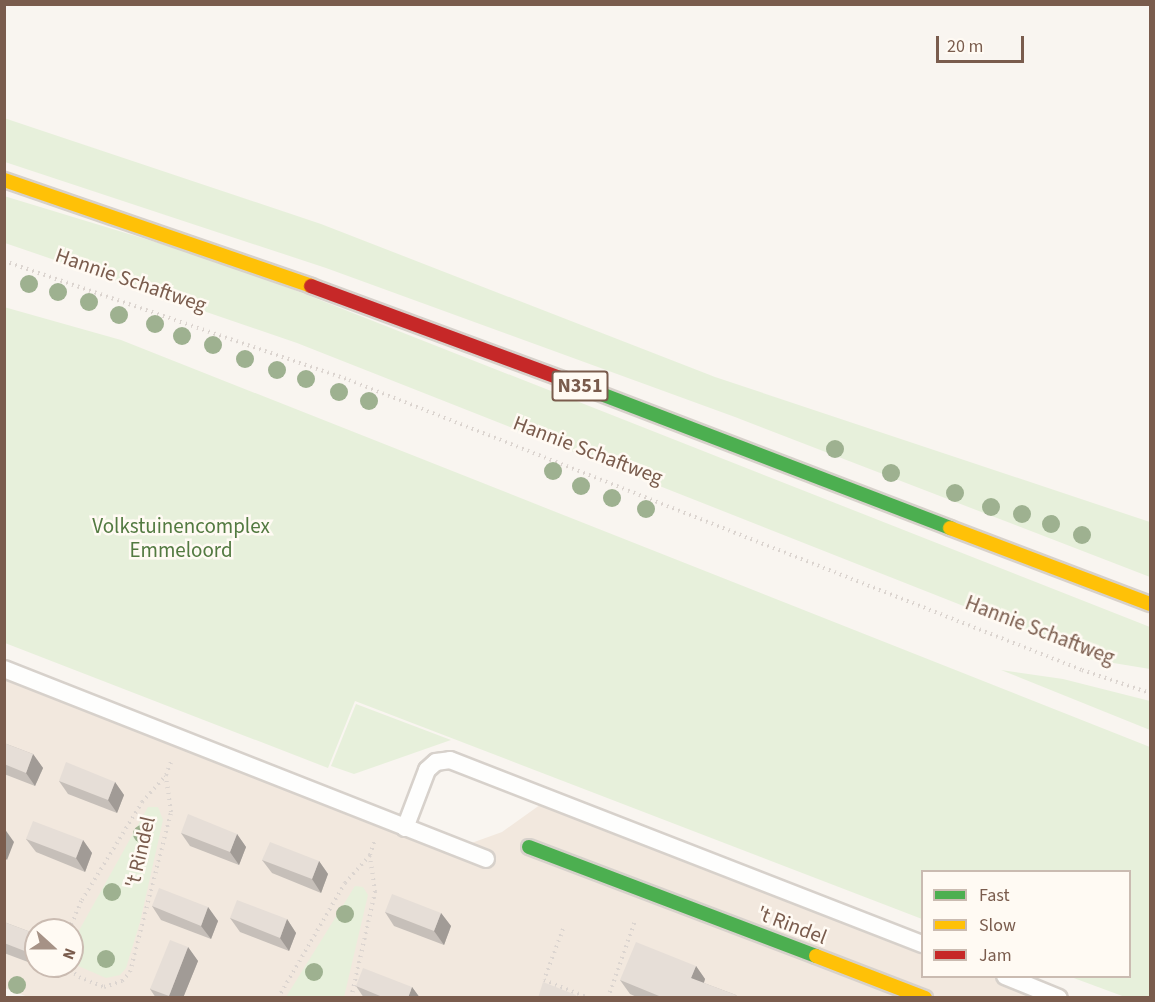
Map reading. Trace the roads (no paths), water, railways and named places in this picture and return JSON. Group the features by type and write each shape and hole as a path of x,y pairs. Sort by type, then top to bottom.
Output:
{"main road":[{"name":"N351","path":"4,180 392,314 1150,604"},
{"name":"'t Rindel","path":"529,847 924,998"}],"lane":[{"path":"4,669 486,859"},
{"path":"405,828 427,770 436,762 450,760 921,944"},
{"path":"1010,978 1059,998"}],"park label":[{"name":"Volkstuinencomplex Emmeloord","path":"181,538"}]}
